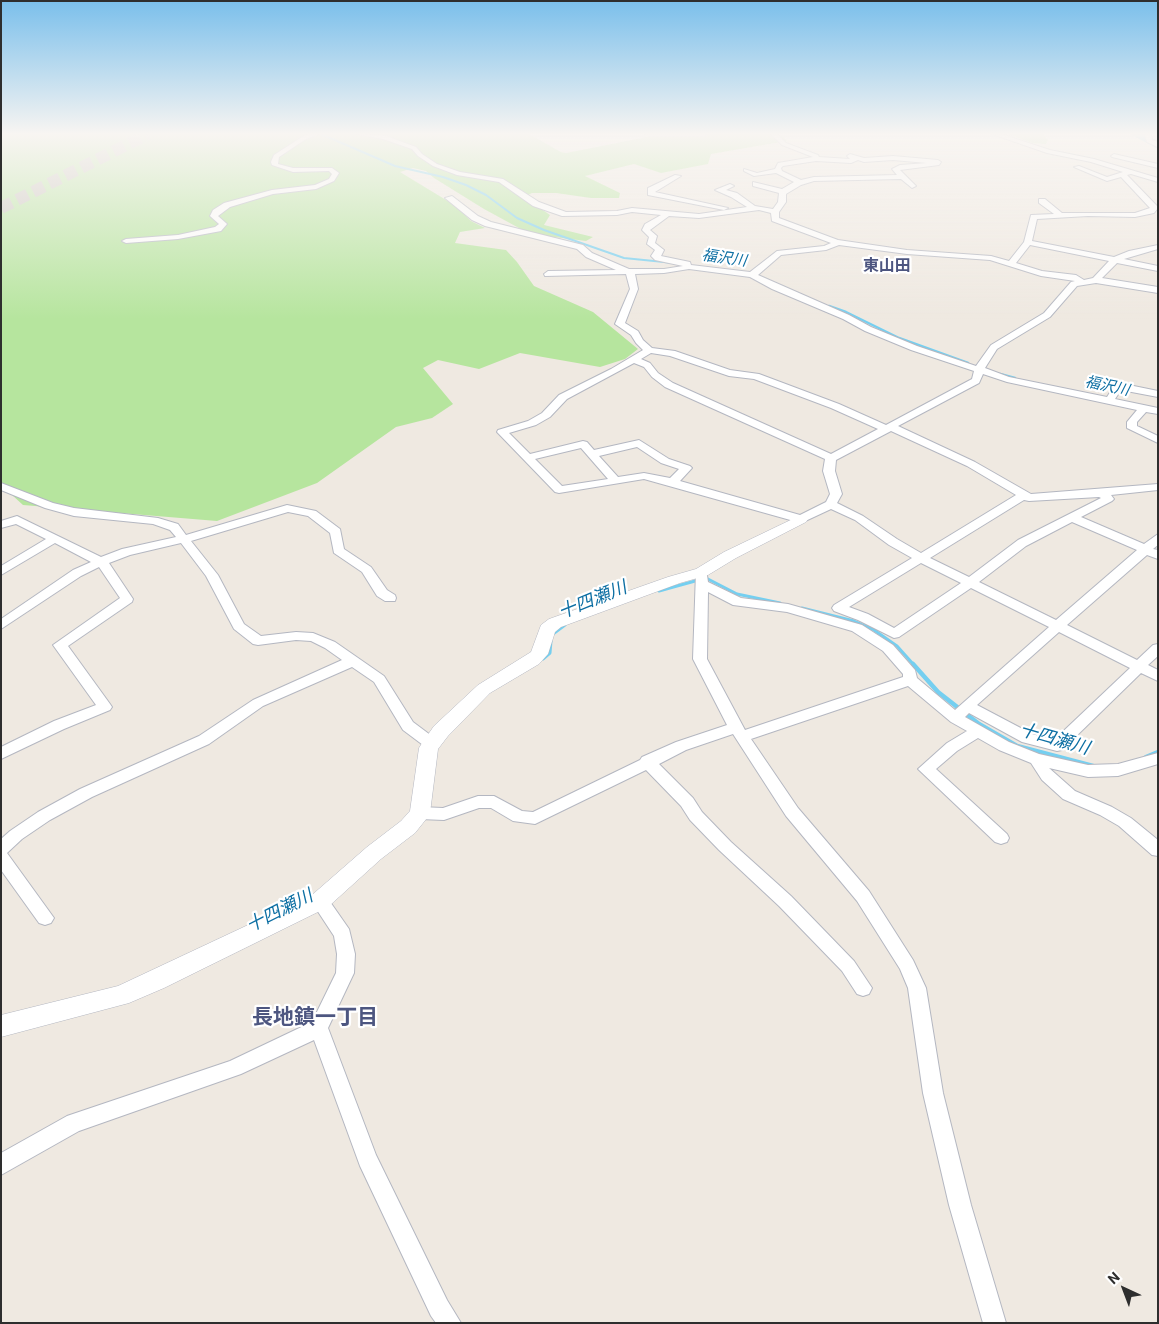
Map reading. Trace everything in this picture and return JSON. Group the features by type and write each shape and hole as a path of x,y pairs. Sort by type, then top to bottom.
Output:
{"street":[{"path":"126,241 178,237 218,229 222,224 214,216 216,212 228,205 259,196"},
{"path":"524,196 536,204 565,214 617,213 632,210 699,216 756,208"},
{"path":"668,196 715,207 756,208 775,212"},
{"path":"735,196 756,208"},
{"path":"782,196 782,202 775,212 775,219 825,239 908,252 982,257 1041,273 1076,278 1082,282"},
{"path":"1011,264 1028,242 1034,218 1088,214 1127,215 1154,211 1154,208 1144,196"},
{"path":"449,198 475,218 488,224 580,247 589,255 630,273"},
{"path":"1042,201 1060,215"},
{"path":"666,214 659,221 648,226 646,230 653,236 651,244 660,250 655,256 686,263 689,267"},
{"path":"752,275 775,255 780,253 826,248 838,242"},
{"path":"1028,242 1158,269"},
{"path":"1096,280 1115,260 1132,253 1158,248"},
{"path":"548,274 630,273 689,267 752,275 775,287 846,317 868,329 914,348 1007,379 1158,411"},
{"path":"630,273 634,289 620,324 635,333 639,342 649,350 672,353 729,373 756,376 835,406 971,464 1029,498 1158,487"},
{"path":"831,458 968,386 976,380 981,366 994,347 1043,319 1069,288 1082,282 1096,280 1158,290"},
{"path":"649,350 614,371 563,397 546,415 532,424 502,432 559,490 644,476 672,482 801,519"},
{"path":"634,359 647,365 655,376 669,385 831,458"},
{"path":"1109,401 1118,388 1124,387 1158,394"},
{"path":"1144,408 1132,422 1132,428 1158,440"},
{"path":"527,458 583,444 616,481"},
{"path":"592,454 639,444 665,461 686,468 672,482"},
{"path":"1,1026 121,996 156,981 320,901 374,853 408,827 420,813 429,748 441,731 484,689 533,660 539,654 547,629 555,623 674,580 702,578 730,555 831,504 836,494 829,472 831,458"},
{"path":"1,486 49,506 74,512 154,521 174,527 212,574 239,626 258,641 296,636 313,637 330,645 379,679 408,726 432,744"},
{"path":"888,640 971,582 1022,543 1108,499 1102,493"},
{"path":"910,680 910,673 888,640 863,617 839,608 1024,495"},
{"path":"831,504 859,518 893,542 921,558 1158,676"},
{"path":"1,625 77,573 100,562 126,552 205,534 287,508 312,513 336,532 338,550 367,570 382,593 390,598"},
{"path":"1070,518 1158,555"},
{"path":"1,525 17,520 100,562 127,599 60,645 105,707 59,725 1,754"},
{"path":"956,718 967,706 1158,538"},
{"path":"1,571 54,539"},
{"path":"702,578 738,602 788,608 857,628 888,640"},
{"path":"702,578 700,659 739,732 792,812 863,896 907,965 917,988 933,1093 960,1205 995,1323"},
{"path":"967,706 1027,738 1057,746 1158,648"},
{"path":"1,849 16,835 44,816 86,793 204,740 258,703 352,661"},
{"path":"420,813 444,814 478,802 494,802 518,817 535,818 681,746 739,732 910,680"},
{"path":"910,680 956,718 1004,746 1036,759 1088,771 1118,770 1144,764 1158,758"},
{"path":"978,731 952,747 926,769 1001,838"},
{"path":"1036,759 1047,776 1069,795 1106,811 1125,822 1158,850"},
{"path":"647,762 688,802 696,816 785,901 848,966 863,988"},
{"path":"1,857 45,918"},
{"path":"1,1166 20,1152 74,1122 234,1068 319,1028 345,973 346,954 343,934 320,901"},
{"path":"319,1028 367,1159 439,1308 450,1323"}],"green space":[{"path":"1,196 439,196 456,206 471,221 485,228 460,232 455,243 506,250 534,286 593,312 638,349 625,359 600,367 520,353 479,369 438,360 423,368 453,404 432,418 396,427 317,483 217,521 23,505 1,485"},
{"path":"463,196 526,196 524,197 550,215 544,225 593,237 586,241 530,234"},
{"path":"576,196 619,196 619,198"}],"waterway":[{"name":"福沢川","path":"487,196 517,218 544,230 624,258 674,263"},
{"name":"福沢川","path":"829,306 846,312 899,338 968,363"},
{"name":"福沢川","path":"1000,374 1015,378"},
{"name":"十四瀬川","path":"659,591 706,578 737,594 780,603"},
{"name":"十四瀬川","path":"802,608 854,621 874,630 897,646 914,665"},
{"name":"十四瀬川","path":"553,634 565,625"},
{"name":"十四瀬川","path":"543,659 550,653 551,641"},
{"name":"十四瀬川","path":"913,664 938,692 979,724 1017,746 1093,766"},
{"name":"十四瀬川","path":"1146,757 1158,752"}],"tunnel":[{"path":"1,208 25,196"}],"district":[{"name":"東山田","path":"887,267"},
{"name":"長地鎮一丁目","path":"315,1019"}]}
